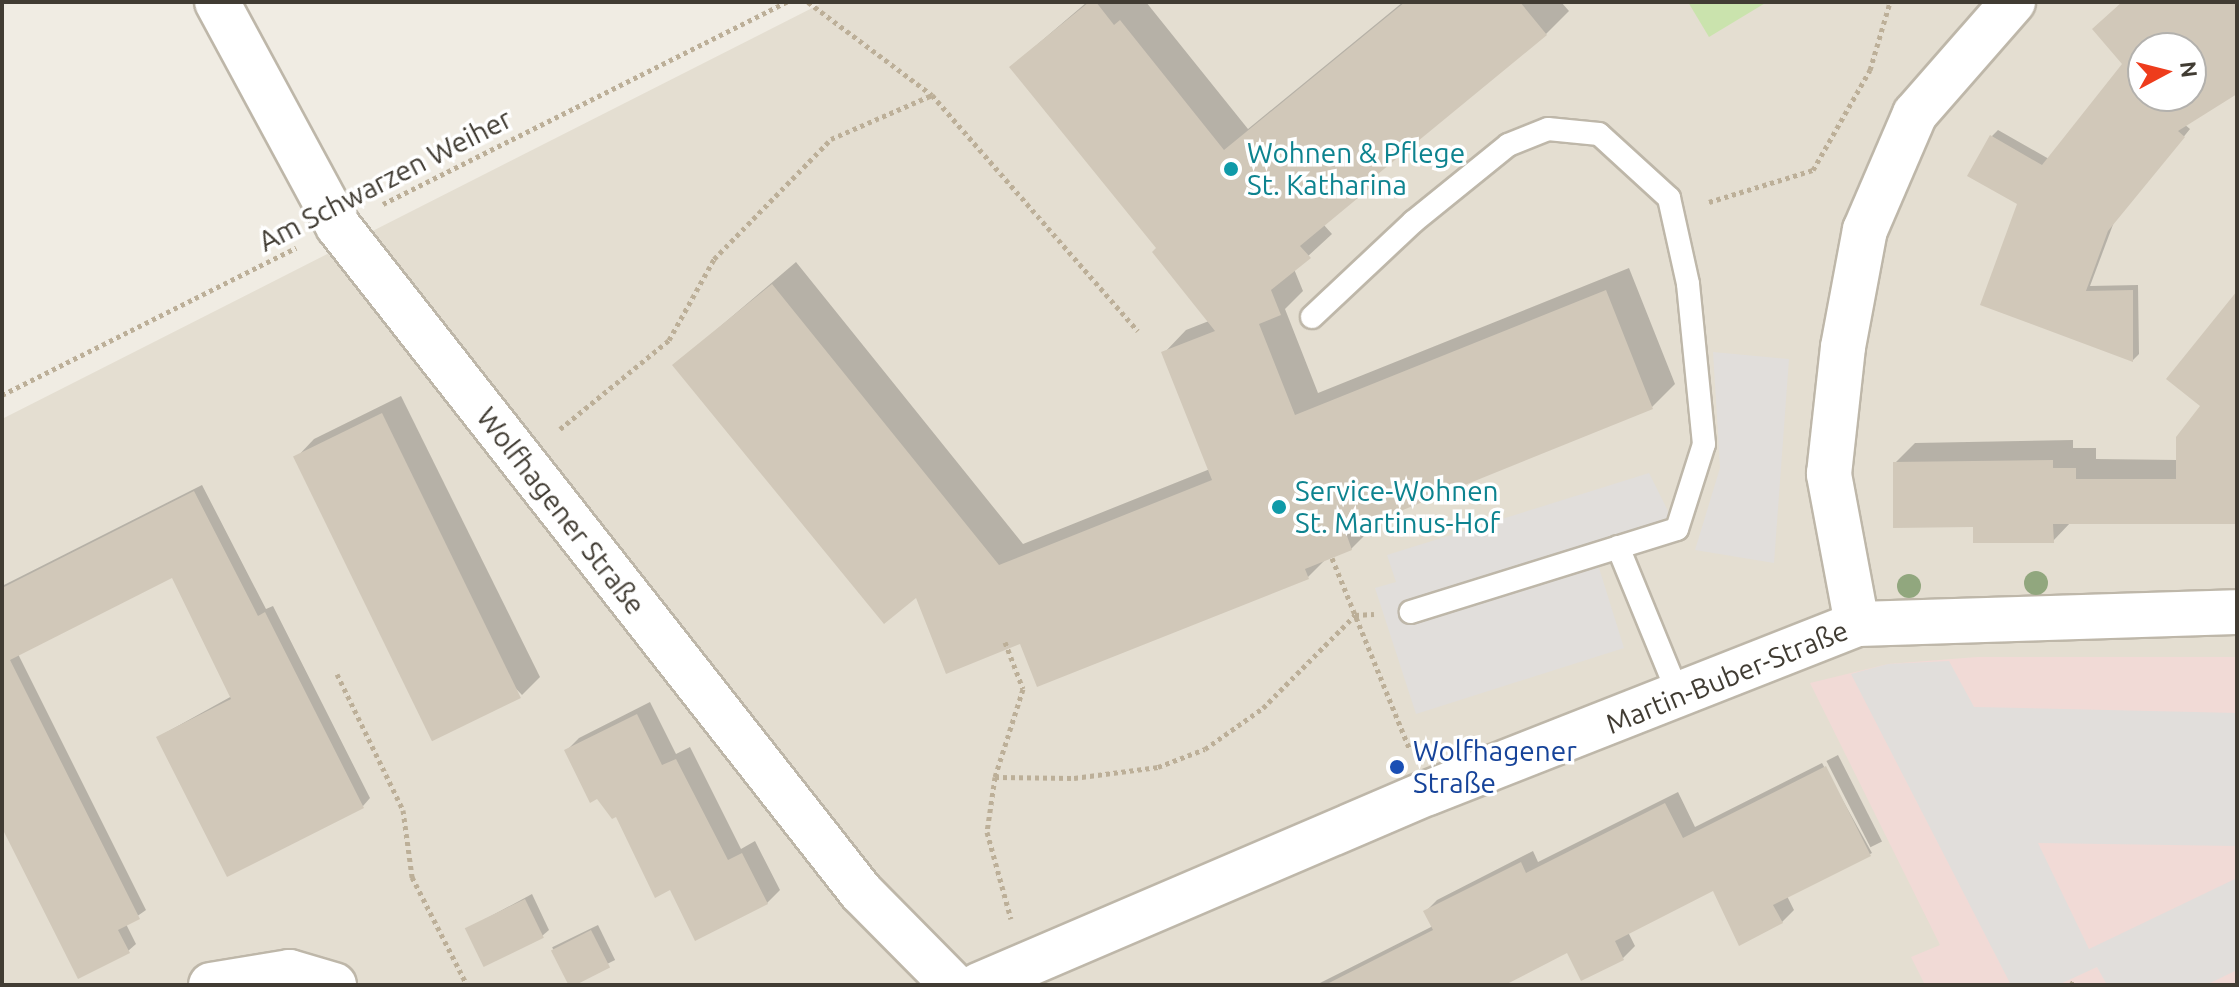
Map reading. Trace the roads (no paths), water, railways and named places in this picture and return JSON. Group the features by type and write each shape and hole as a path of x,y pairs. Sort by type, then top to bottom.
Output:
{"street":[{"name":"Wolfhagener Straße","path":"217,2 338,226 861,892 953,985"},
{"path":"1857,624 1829,474 1843,347 1865,230 1915,114 2013,2"},
{"name":"Martin-Buber-Straße","path":"979,985 1428,793 1680,698 1857,624 2237,612"},
{"path":"211,985 290,972 334,985"}],"lane":[{"path":"1312,317 1413,222 1508,145 1548,129 1599,134 1669,198 1688,284 1704,444 1677,529 1411,612"},
{"path":"1618,547 1680,698"}],"place":[{"name":"Wohnen & Pflege St. Katharina","path":"1231,169"},
{"name":"Service-Wohnen St. Martinus-Hof","path":"1279,507"},
{"name":"Wolfhagener Straße","path":"1397,767"}]}
